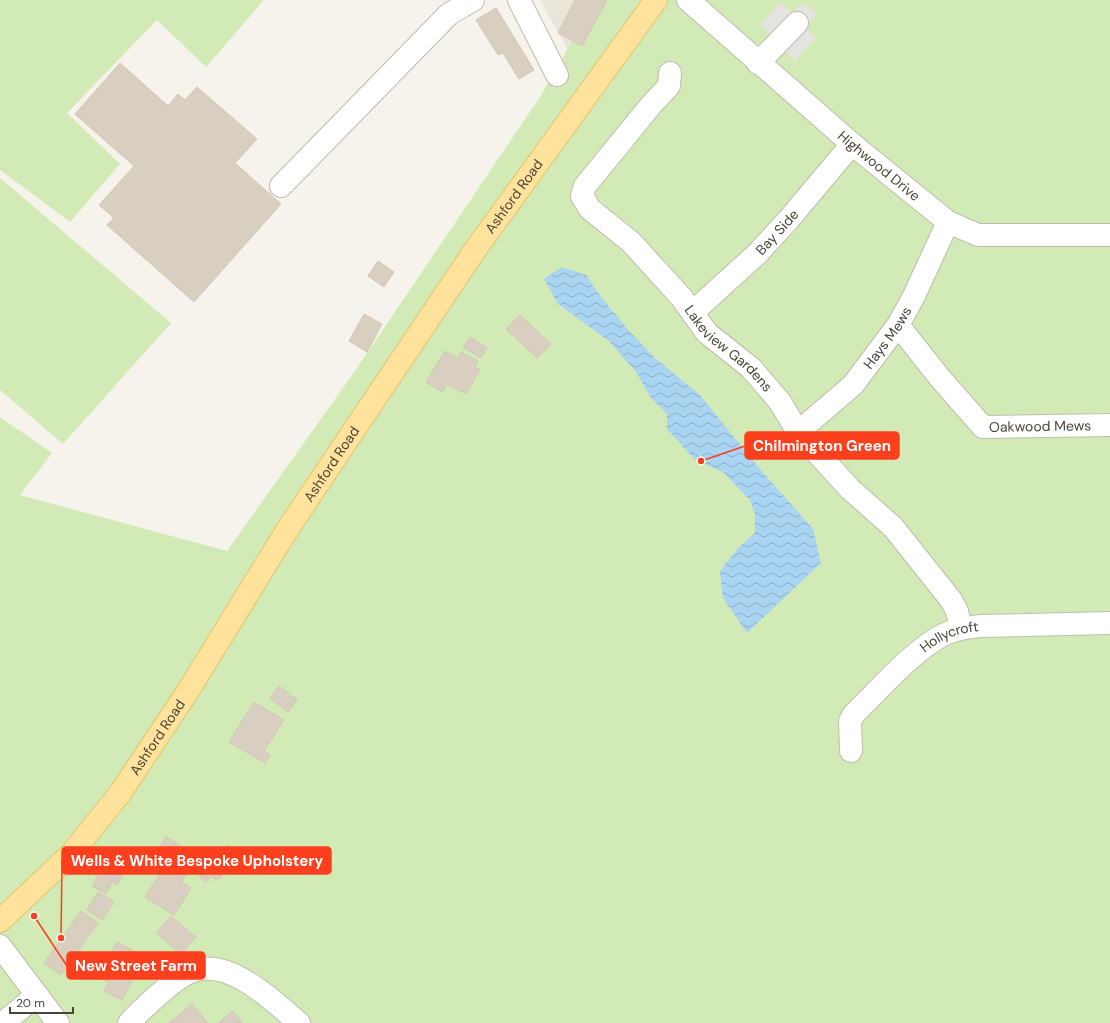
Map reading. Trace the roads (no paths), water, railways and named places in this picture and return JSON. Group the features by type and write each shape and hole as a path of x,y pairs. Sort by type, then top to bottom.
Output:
{"main road":[{"name":"Ashford Road","path":"0,921 72,853 121,792 188,691 289,527 475,250 656,0"}],"street":[{"path":"281,186 449,14 473,0"},
{"path":"519,0 557,75"},
{"name":"Highwood Drive","path":"688,0 852,144 948,222 978,235 1110,235"},
{"path":"758,63 797,23"},
{"name":"Lakeview Gardens","path":"670,73 669,86 606,159 585,186 582,196 590,209 631,242 693,312 708,332 751,368 780,402 798,432 850,489 893,527 951,600 957,611 961,628"},
{"name":"Bay Side","path":"693,312 758,253 789,219 852,144"},
{"name":"Hays Mews","path":"798,432 853,385 898,326 913,298 948,222"},
{"name":"Oakwood Mews","path":"898,326 940,378 983,427 1110,425"},
{"name":"Hollycroft","path":"851,751 850,721 854,714 921,650 943,635 961,628 981,626 1110,623"},
{"path":"0,946 58,1023"},
{"path":"129,1023 180,977 194,971 205,969 218,969 246,981 299,1023"},
{"path":"3,1023 37,995"}],"water":[{"path":"562,267 586,275 601,297 631,333 655,358 700,395 760,469 813,529 821,563 747,633 723,598 720,571 738,548 755,533 755,514 750,500 723,472 695,460 667,429 667,414 651,398 636,372 609,341 558,304 544,279"}],"place":[{"name":"Chilmington Green","path":"701,461"},
{"name":"New Street Farm","path":"34,916"},
{"name":"Wells & White Bespoke Upholstery","path":"61,938"}]}
